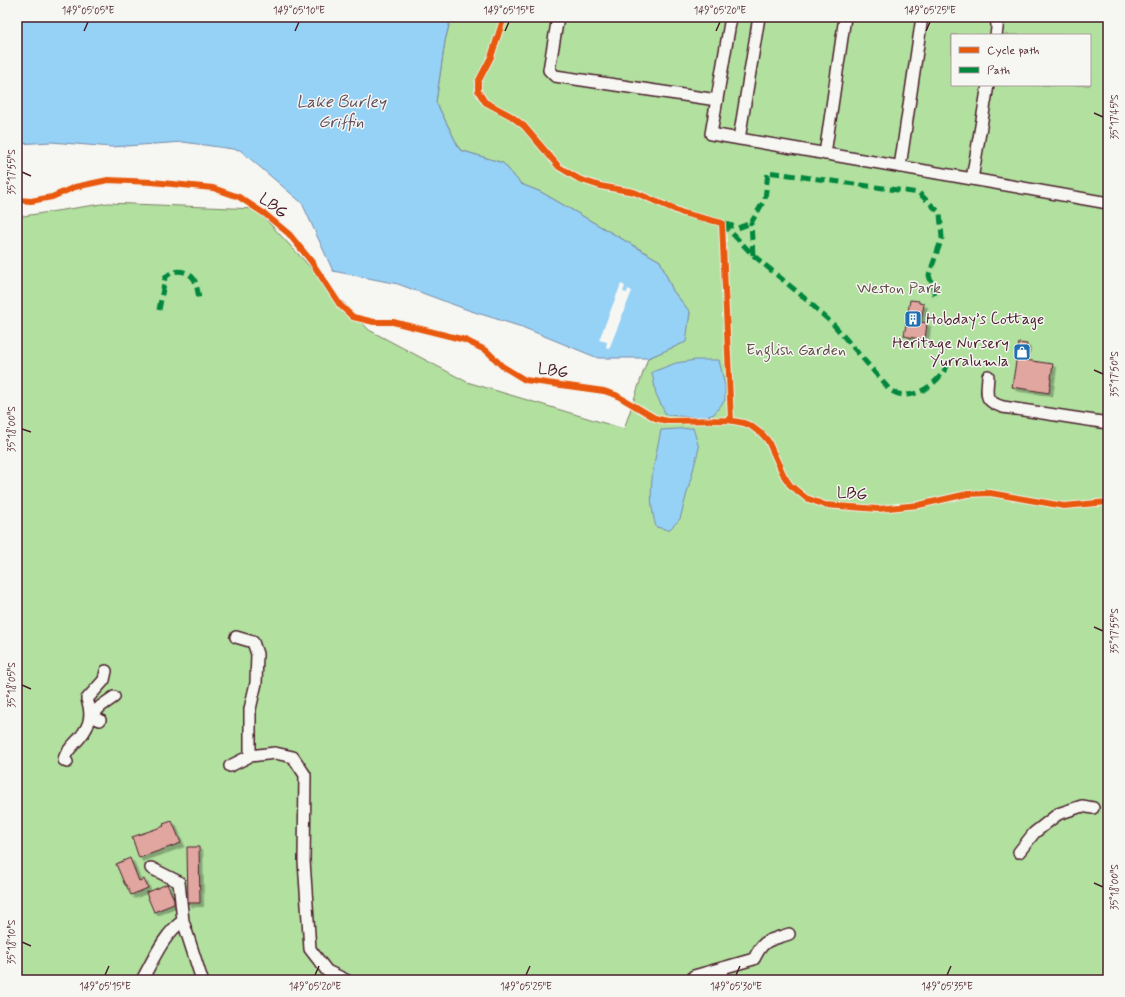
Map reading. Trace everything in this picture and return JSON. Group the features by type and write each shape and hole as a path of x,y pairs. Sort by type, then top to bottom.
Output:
{"street":[{"path":"558,17 549,70 555,76 717,100"},
{"path":"731,17 711,134 1108,203"},
{"path":"739,139 759,17"},
{"path":"825,154 845,17"},
{"path":"900,167 922,17"},
{"path":"994,17 998,26 996,34"},
{"path":"972,180 988,86"},
{"path":"988,376 986,396 992,403 1003,407 1108,423"},
{"path":"236,637 253,642 256,654 256,683 250,709 250,756"},
{"path":"96,718 87,699 104,680 106,671"},
{"path":"67,762 64,760 65,754 96,718 101,706 114,697"},
{"path":"230,766 250,756 275,753 293,758 305,775 304,861 310,949 327,972 346,980"},
{"path":"1019,852 1034,832 1058,814 1082,806 1094,808"},
{"path":"151,868 179,882 182,921 202,980"},
{"path":"142,980 175,926 182,921"},
{"path":"694,980 694,976 754,959 760,947 766,941 789,934"},
{"path":"722,968 723,980"}],"green space":[{"path":"451,17 1108,17 1108,980 17,980 17,217 108,203 256,209 369,330 467,382 624,429 648,358 685,342 690,312 673,291 660,261 541,192 521,184 503,163 460,150 436,102 445,41"}],"water":[{"name":"Lake Burley Griffin","path":"17,17 451,17 445,41 436,102 460,150 503,163 521,184 541,192 660,261 673,291 690,312 686,342 648,358 598,358 522,327 468,310 398,284 333,271 302,203 240,150 183,142 112,147 51,142 17,144"},
{"path":"696,360 719,360 725,386 725,400 714,414 703,418 666,415 656,394 652,372 676,363"},
{"path":"693,428 699,448 680,519 669,530 656,527 653,514 651,490 661,430"}],"pier":[{"path":"621,284 625,286 623,292 627,293 628,289 632,291 609,349 606,347 607,342 599,340"}],"building":[{"name":"Hobday’s Cottage","path":"910,300 919,301 919,303 924,304 921,322 927,323 925,340 904,336"},
{"path":"1019,343 1027,344 1025,360 1053,364 1049,393 1012,387"},
{"path":"172,821 181,843 139,858 132,837 164,826 163,824"},
{"path":"187,847 199,847 200,903 188,903"},
{"path":"130,858 139,881 144,879 148,888 131,895 116,864"},
{"path":"167,884 174,899 174,904 154,912 146,893"}],"marked path":[{"path":"753,255 751,223 765,199 768,172 919,193 940,213 942,238 929,275 935,295"},
{"path":"722,223 753,255 833,324 890,390 897,394 904,395 920,392 939,377 949,359"},
{"path":"724,223 738,228 751,223"},
{"path":"159,310 165,278 172,273 180,271 191,276 197,286 199,299"}],"cycle path":[{"path":"504,17 491,57 478,82 478,91 485,102 511,116 524,126 559,167 579,179 600,186 634,192 683,213 722,223 731,420"},
{"name":"LBG","path":"17,200 31,201 52,197 75,187 108,180 152,182 213,188 239,197 265,214 289,234 311,261 340,305 353,317 374,322 393,322 465,340 487,351 502,366 525,380 604,391 616,395 655,418 667,421 728,420 744,423 751,426 768,441 784,476 790,485 806,498 825,505 878,509 919,505 967,494 990,493 1064,506 1108,502"}],"place":[{"name":"Hobday’s Cottage","path":"913,319"},
{"name":"Heritage Nursery Yurralumla","path":"1022,352"}],"park label":[{"name":"Weston Park","path":"899,288"},
{"name":"English Garden","path":"796,350"}]}
